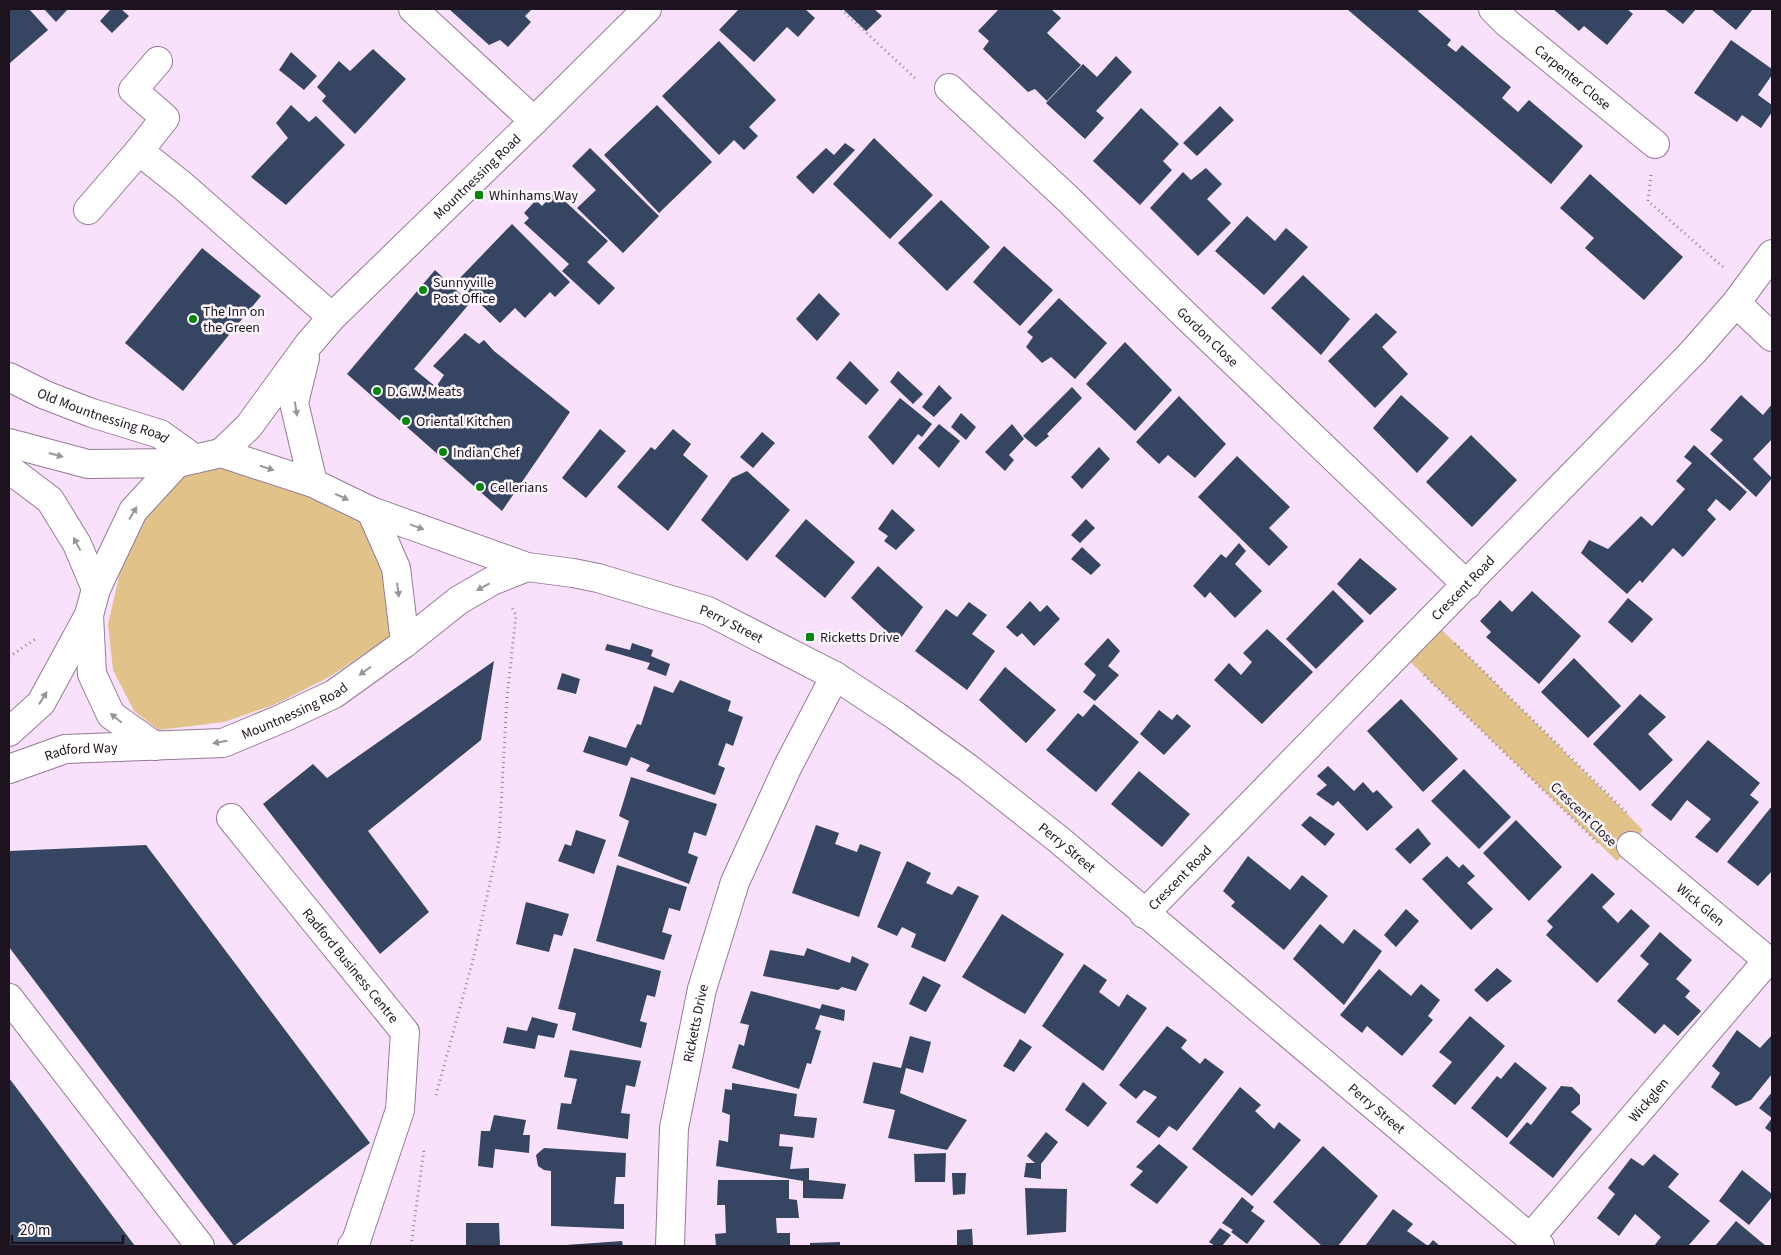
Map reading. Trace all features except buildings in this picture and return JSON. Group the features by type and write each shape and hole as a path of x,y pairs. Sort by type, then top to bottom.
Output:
{"street":[{"path":"413,9 534,121"},
{"name":"Mountnessing Road","path":"221,454 249,426 308,345 332,317 647,9"},
{"name":"Carpenter Close","path":"1493,9 1507,23 1655,144"},
{"path":"88,210 140,151 165,118 133,90 158,61"},
{"name":"Gordon Close","path":"949,88 1068,199 1182,312 1467,585"},
{"path":"140,151 183,186 332,317"},
{"name":"Crescent Road","path":"1144,914 1693,352 1741,296 1772,254"},
{"path":"1741,296 1772,337"},
{"name":"Mountnessing Road","path":"308,345 294,403 313,483"},
{"name":"Old Mountnessing Road","path":"9,377 45,395 92,413 160,434 186,461"},
{"path":"9,443 88,464 186,461 221,454 313,483 371,511 396,568 405,643"},
{"path":"9,732 41,703 89,615 96,589 133,511 186,461"},
{"path":"9,468 50,500 77,544 96,589"},
{"name":"Perry Street","path":"371,511 528,567 598,578 708,611 835,676 896,716 968,768 1058,839 1144,914 1535,1242"},
{"path":"405,643 458,600 492,582 528,567"},
{"path":"89,615 92,674 111,715 155,746"},
{"name":"Mountnessing Road","path":"155,746 223,743 334,694 405,643"},
{"name":"Ricketts Drive","path":"670,1246 674,1128 702,989 735,882 787,768 835,676"},
{"name":"Radford Way","path":"9,769 65,750 155,746"},
{"name":"Radford Business Centre","path":"232,818 405,1032 400,1110 355,1244 352,1246"},
{"name":"Wick Glen","path":"1631,846 1770,962"},
{"name":"Wickglen","path":"1535,1242 1770,962"},
{"path":"9,998 200,1246"}],"path":[{"path":"841,9 922,86 949,88"},
{"path":"1655,144 1648,201 1741,296"},
{"path":"434,1103 474,956 499,841 507,698 516,615 501,590 492,582"},
{"name":"Crescent Close","path":"1400,652 1617,861 1643,830 1432,620"},
{"path":"411,1246 425,1141"}],"shaded area":[{"path":"221,461 366,516 396,568 398,631 331,676 276,704 224,722 159,730 134,711 113,670 108,624 121,568 139,514 181,469"},
{"path":"1432,620 1643,830 1617,861 1400,652"}],"place":[{"name":"Whinhams Way","path":"479,195"},
{"name":"Sunnyville Post Office","path":"423,290"},
{"name":"The Inn on the Green","path":"193,319"},
{"name":"D.G.W. Meats","path":"377,391"},
{"name":"Oriental Kitchen","path":"406,421"},
{"name":"Indian Chef","path":"443,452"},
{"name":"Cellerians","path":"480,487"},
{"name":"Ricketts Drive","path":"810,637"}]}
